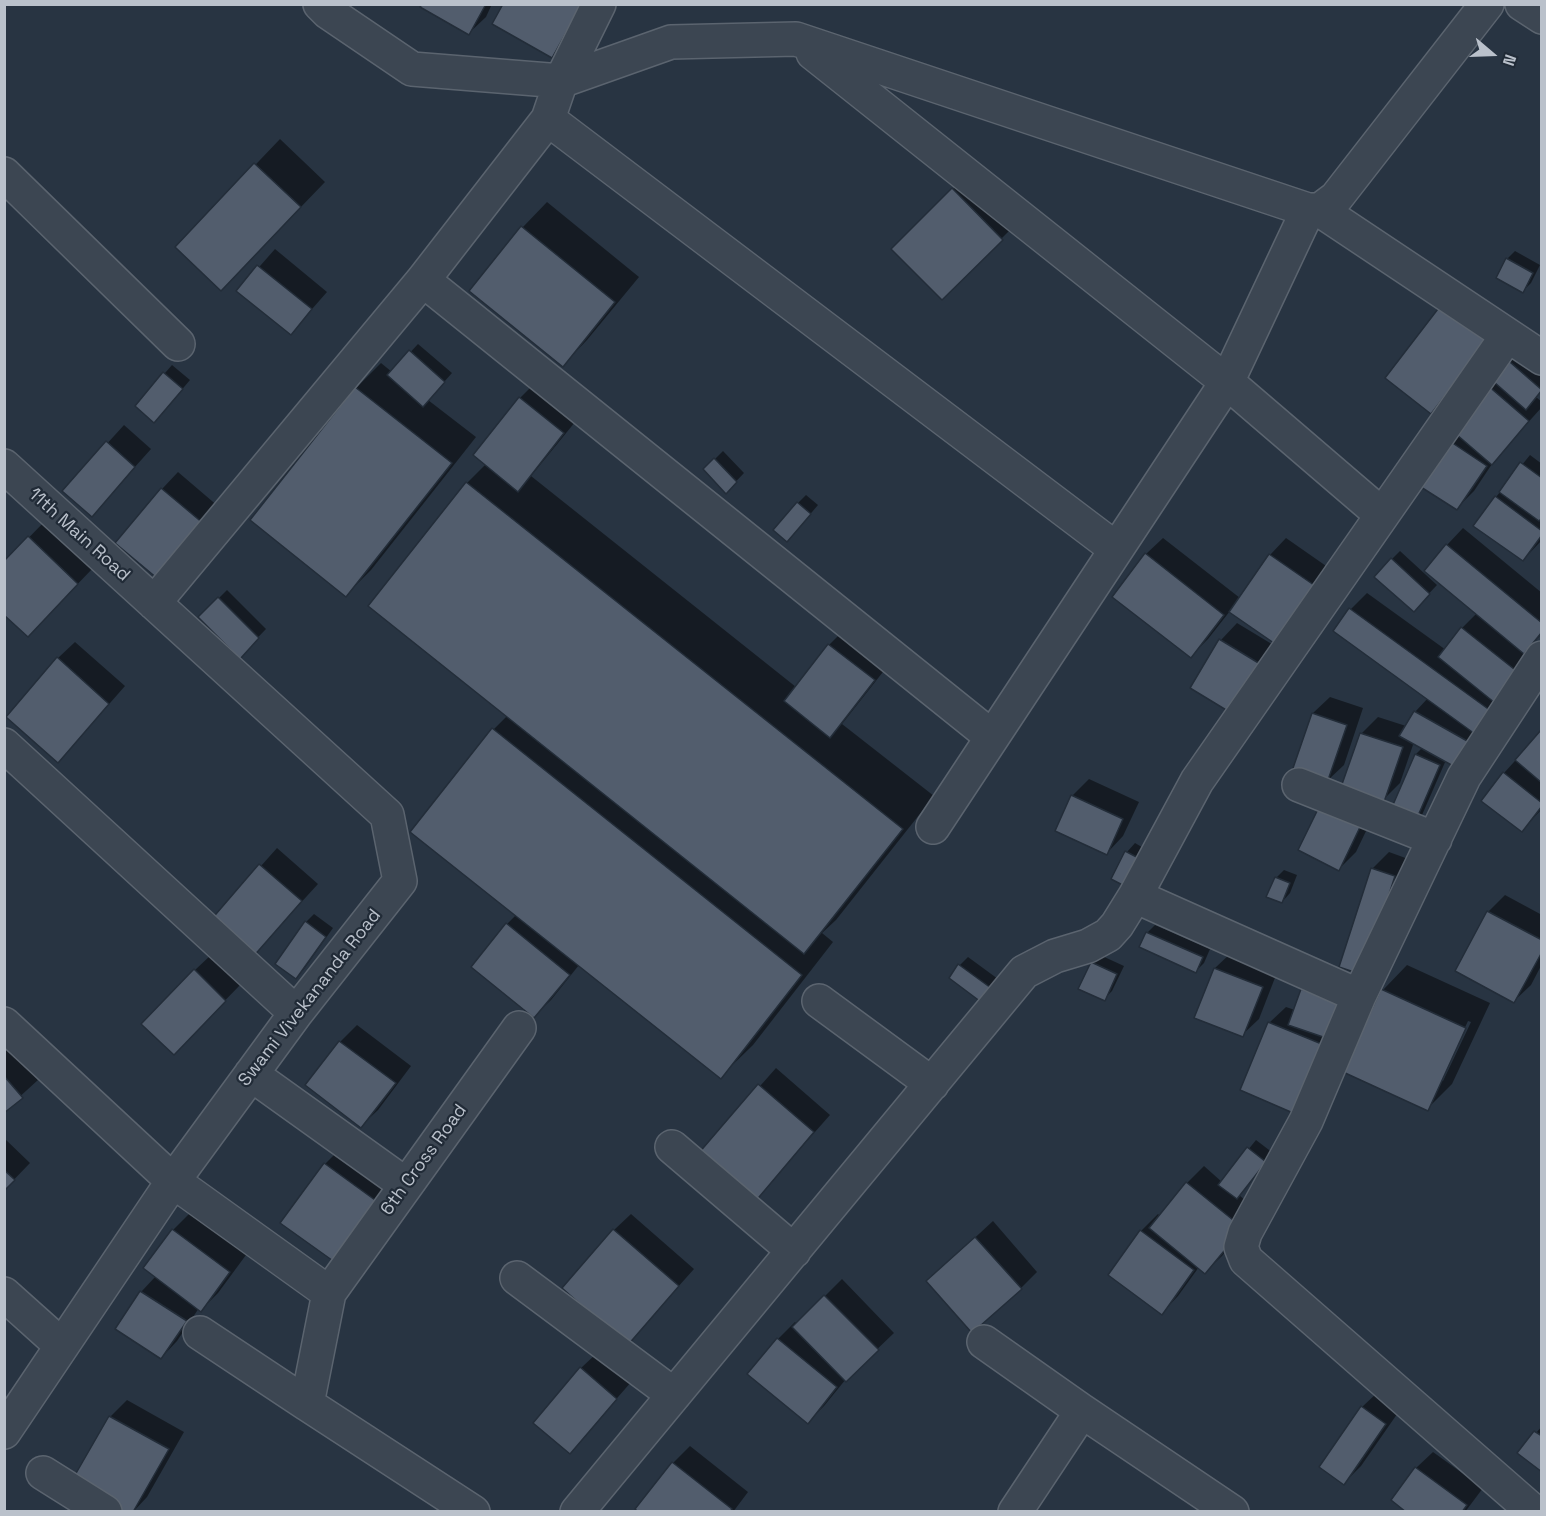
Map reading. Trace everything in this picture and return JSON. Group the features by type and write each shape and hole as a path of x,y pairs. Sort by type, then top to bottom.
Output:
{"street":[{"path":"154,603 423,280 548,119 561,81 599,4"},
{"path":"933,827 1227,382 1314,210 1336,198 1487,4"},
{"path":"1522,4 1542,17"},
{"path":"327,7 412,69 561,81 671,42 796,39 1314,210 1542,358"},
{"path":"796,39 1227,382 1382,515"},
{"path":"548,119 1116,549"},
{"path":"4,174 178,344"},
{"path":"423,280 992,737"},
{"path":"577,1512 1024,972 1055,956 1088,946 1108,935 1117,925 1197,781 1508,336"},
{"name":"11th Main Road","path":"4,466 154,603"},
{"name":"Swami Vivekananda Road","path":"4,1432 173,1181 296,1013 400,881 387,815 154,603"},
{"path":"1533,1512 1246,1260 1241,1246 1245,1233 1306,1121 1359,996 1464,777 1542,658"},
{"path":"4,745 296,1013"},
{"path":"1299,785 1435,839"},
{"path":"1135,896 1359,996"},
{"path":"819,1001 932,1084"},
{"path":"4,1024 173,1181 328,1293 307,1404"},
{"name":"6th Cross Road","path":"328,1293 519,1028"},
{"path":"251,1074 406,1185"},
{"path":"672,1147 794,1251"},
{"path":"517,1278 674,1395"},
{"path":"4,1294 62,1346"},
{"path":"200,1333 473,1512"},
{"path":"984,1342 1232,1512"},
{"path":"1015,1512 1082,1411"},
{"path":"43,1473 105,1512"}],"building":[{"path":"422,4 486,4 469,35 420,7"},
{"path":"503,4 582,4 552,58 492,24"},
{"path":"254,163 301,207 221,291 175,247"},
{"path":"952,188 1003,240 942,300 891,249"},
{"path":"521,226 615,302 563,367 469,291"},
{"path":"1506,258 1533,273 1523,293 1496,278"},
{"path":"257,265 312,309 291,335 236,291"},
{"path":"1441,305 1487,341 1431,414 1385,378"},
{"path":"409,350 445,382 423,407 387,375"},
{"path":"1503,356 1542,390 1526,410 1486,375"},
{"path":"163,372 183,389 154,423 135,406"},
{"path":"1486,384 1529,421 1492,465 1449,428"},
{"path":"355,387 452,463 346,597 250,520"},
{"path":"519,397 564,433 518,492 473,455"},
{"path":"1445,438 1487,466 1457,510 1413,482"},
{"path":"106,441 135,467 92,517 62,491"},
{"path":"714,458 737,482 726,494 703,469"},
{"path":"1520,462 1542,478 1542,518 1539,521 1499,492"},
{"path":"466,482 903,829 804,954 368,606"},
{"path":"161,488 204,524 158,579 115,543"},
{"path":"1495,496 1542,531 1542,535 1523,561 1473,526"},
{"path":"797,502 811,514 787,542 773,530"},
{"path":"28,536 78,584 28,637 4,615 4,561"},
{"path":"1446,544 1542,623 1542,632 1524,654 1424,571"},
{"path":"1145,553 1224,615 1191,658 1112,597"},
{"path":"1269,554 1324,592 1284,650 1229,612"},
{"path":"1391,558 1430,594 1414,612 1374,577"},
{"path":"218,597 259,638 240,659 198,617"},
{"path":"1349,608 1491,711 1475,734 1333,631"},
{"path":"1461,627 1519,673 1495,703 1438,657"},
{"path":"1219,639 1270,670 1241,719 1190,688"},
{"path":"828,644 875,680 830,738 784,701"},
{"path":"57,657 109,704 58,763 6,717"},
{"path":"1414,711 1469,742 1455,767 1399,736"},
{"path":"1312,713 1347,725 1327,783 1292,771"},
{"path":"492,728 802,975 721,1079 410,832"},
{"path":"1542,730 1542,783 1515,760"},
{"path":"1360,733 1403,747 1384,802 1341,787"},
{"path":"1415,754 1440,765 1414,825 1389,814"},
{"path":"1503,772 1542,803 1522,832 1481,801"},
{"path":"1071,795 1123,819 1107,855 1055,831"},
{"path":"1321,803 1362,823 1339,871 1298,850"},
{"path":"1125,851 1150,864 1136,892 1111,879"},
{"path":"259,864 302,901 252,958 210,921"},
{"path":"1371,868 1395,876 1363,975 1339,967"},
{"path":"1275,877 1290,883 1282,903 1266,897"},
{"path":"1487,911 1542,940 1542,952 1514,1003 1455,971"},
{"path":"305,921 326,937 296,979 275,964"},
{"path":"506,923 570,975 534,1018 471,967"},
{"path":"1146,932 1203,957 1196,973 1139,947"},
{"path":"1091,962 1117,974 1105,1001 1078,989"},
{"path":"958,964 991,988 981,1002 949,978"},
{"path":"1214,968 1263,987 1243,1037 1194,1018"},
{"path":"194,969 226,1001 174,1055 141,1024"},
{"path":"1301,989 1339,1002 1326,1038 1288,1025"},
{"path":"1381,989 1466,1028 1428,1111 1343,1072"},
{"path":"1268,1022 1329,1047 1300,1116 1240,1090"},
{"path":"339,1041 396,1083 361,1128 305,1085"},
{"path":"4,1076 23,1098 4,1113"},
{"path":"758,1084 814,1132 754,1203 698,1154"},
{"path":"1247,1147 1266,1162 1237,1199 1218,1185"},
{"path":"324,1163 386,1208 343,1268 280,1223"},
{"path":"4,1170 15,1180 4,1191"},
{"path":"1186,1182 1243,1228 1205,1274 1149,1228"},
{"path":"172,1229 230,1272 201,1312 143,1268"},
{"path":"613,1229 679,1286 627,1346 562,1288"},
{"path":"1140,1230 1194,1270 1162,1315 1108,1275"},
{"path":"975,1237 1022,1289 972,1333 926,1281"},
{"path":"140,1291 187,1321 161,1359 115,1329"},
{"path":"824,1295 879,1350 846,1382 792,1327"},
{"path":"777,1338 837,1387 808,1424 747,1374"},
{"path":"580,1367 617,1399 570,1454 533,1423"},
{"path":"1361,1406 1386,1424 1344,1485 1319,1467"},
{"path":"109,1416 169,1449 133,1512 124,1512 71,1482"},
{"path":"1534,1431 1542,1436 1542,1472 1517,1453"},
{"path":"672,1462 732,1509 730,1512 638,1512 635,1509"},
{"path":"1415,1467 1467,1505 1462,1512 1406,1512 1391,1500"}]}
